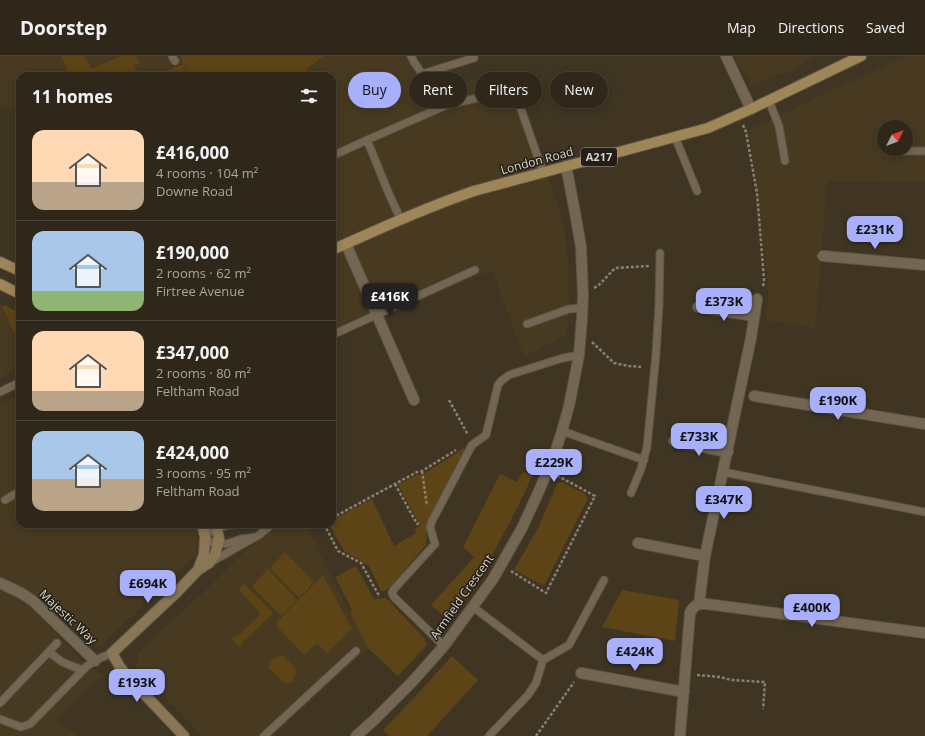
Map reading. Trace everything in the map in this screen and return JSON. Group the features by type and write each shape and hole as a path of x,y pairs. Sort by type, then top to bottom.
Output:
{"main road":[{"name":"London Road","path":"336,248 453,198 474,191 708,128 751,110 861,56"},
{"path":"1,264 16,270"},
{"path":"0,284 16,292"}],"street":[{"path":"726,56 751,110"},
{"name":"Armfield Crescent","path":"356,736 413,681 444,646 493,579 522,528 555,453 569,406 579,355 582,308 581,247 566,166"},
{"path":"346,244 414,400"},
{"path":"823,256 925,265"},
{"path":"699,604 705,556 728,452 751,338 757,299"},
{"path":"698,307 754,316"},
{"path":"754,396 925,424"},
{"path":"674,441 728,452"},
{"path":"198,570 204,554 205,537 203,528"},
{"path":"184,736 130,679 120,667 112,653 178,592 198,570 209,563 215,555 218,544 219,538 216,528"},
{"path":"638,543 705,556"},
{"name":"Majestic Way","path":"0,583 21,593 33,601 95,661"},
{"path":"680,736 690,613 696,605 707,604 925,633"},
{"path":"578,677 684,692"}],"lane":[{"path":"411,56 422,74 474,58 473,56"},
{"path":"336,154 447,105 508,92 515,94 518,98 543,172"},
{"path":"769,101 779,126 785,161"},
{"path":"676,137 697,191"},
{"path":"367,140 401,220"},
{"path":"913,151 925,151"},
{"path":"631,493 641,469 647,448 656,354 660,253"},
{"path":"336,333 475,270"},
{"path":"527,324 569,309 582,308"},
{"path":"444,646 394,598 392,593 435,544 430,527 430,519 472,443 486,435 498,385 509,375 563,358 579,355"},
{"path":"0,392 16,384"},
{"path":"562,431 644,460"},
{"path":"723,472 925,512"},
{"path":"5,500 16,493"},
{"path":"213,528 207,533 205,537 218,544 226,544 255,537"},
{"path":"209,563 255,537 267,528"},
{"path":"489,736 528,695 536,683 543,660 569,645 604,580"},
{"path":"473,607 543,660"},
{"path":"0,703 58,643"},
{"path":"264,736 356,651"},
{"path":"49,652 62,662 82,670"},
{"path":"0,719 21,727 30,724 82,670 95,661 112,653"}],"path":[{"path":"739,115 746,132 757,193 764,279 763,291 757,299"},
{"path":"594,288 600,284 615,268 650,266"},
{"path":"591,340 614,363 641,367"},
{"path":"336,516 472,443 450,400"},
{"path":"395,484 416,524 430,519 422,471"},
{"path":"509,570 546,593 595,496 556,475"},
{"path":"326,528 338,551 361,563 378,594 392,593"},
{"path":"696,675 720,677 731,680 765,682 763,709"},
{"path":"536,736 578,677"}],"shaded area":[{"path":"0,56 407,56 414,72 409,72 409,108 467,108 467,81 475,79 475,108 526,108 562,218 568,258 569,304 567,334 524,357 492,270 336,337 336,72 16,72 16,111 0,106"},
{"path":"61,56 85,56 91,69 121,56 136,56 140,63 134,65 138,72 68,72"},
{"path":"180,56 323,56 304,72 187,72"},
{"path":"734,56 816,56 790,71 752,85"},
{"path":"907,56 925,56 925,183 827,181 815,328 765,320 768,286 749,130"},
{"path":"183,64 186,72 168,72"},
{"path":"0,303 16,341 16,368 0,379"},
{"path":"2,306 6,306 16,311 16,339"},
{"path":"16,397 16,528 197,528 196,555 99,648 24,588 0,578 0,405"},
{"path":"466,447 427,523 426,545 389,588 381,591 369,566 344,551 331,528 336,528 336,518 372,499 394,546 416,533 415,529 420,525 398,485 418,474 421,475"},
{"path":"523,472 533,475 508,525 482,571 447,619 431,605 474,557 463,547 500,474 517,482"},
{"path":"561,482 585,494 587,500 544,586 514,570 538,528 557,484"},
{"path":"276,528 307,528 368,648 273,736 203,736 137,669 136,665 138,654 144,646 202,594 247,549"},
{"path":"285,552 314,582 299,598 270,568"},
{"path":"356,566 374,599 385,598 388,600 424,638 427,645 398,676 368,648 350,612 352,610 335,577"},
{"path":"268,569 297,600 281,616 252,586"},
{"path":"323,575 352,629 327,653 317,643 304,655 275,624"},
{"path":"244,583 273,613 239,646 231,639 236,635 238,636 261,614 239,590"},
{"path":"0,587 27,603 81,660 103,675 56,720 79,736 0,736"},
{"path":"622,590 679,600 675,641 602,627"},
{"path":"280,655 283,656 296,669 296,674 293,677 294,680 288,683 283,682 269,668 273,660"},
{"path":"451,657 453,657 478,680 427,736 389,736 383,730"}]}
